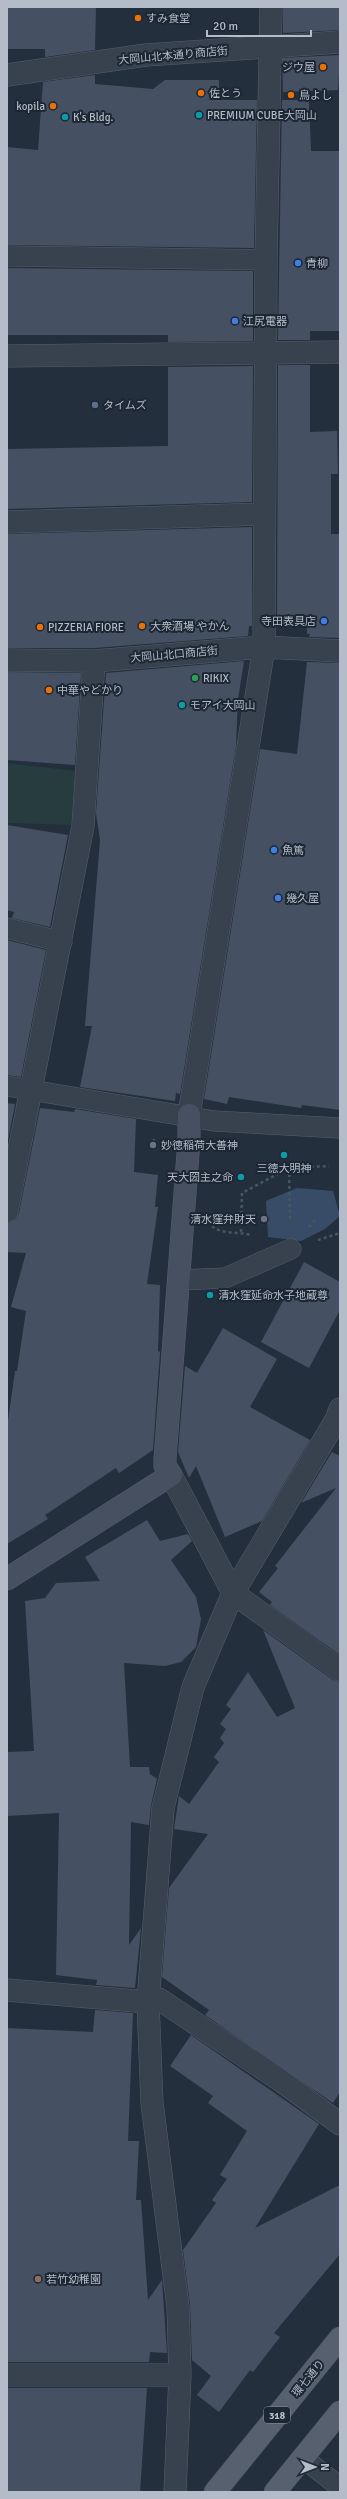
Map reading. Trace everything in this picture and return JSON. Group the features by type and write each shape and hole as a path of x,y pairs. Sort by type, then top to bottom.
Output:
{"main road":[{"name":"環七通り","path":"215,2492 340,2338"},
{"path":"275,2492 340,2412"}],"street":[{"path":"271,7 266,260 264,647 188,1115 189,1140 165,1466 233,1593 340,1670"},
{"name":"大岡山北本通り商店街","path":"7,75 146,55 269,48 340,42"},
{"path":"7,356 340,352"},
{"path":"7,522 264,514"},
{"name":"大岡山北口商店街","path":"7,660 94,661 264,647 340,651"},
{"path":"7,1211 62,942 83,826 94,661"},
{"path":"175,2492 180,2375 178,2307 152,2102 148,2002 163,1808 193,1687 233,1593 339,1417"},
{"path":"7,1580 171,1475"},
{"path":"7,1990 148,2002 159,1999 280,2080 340,2124"},
{"path":"7,2375 180,2375"}],"lane":[{"path":"7,256 266,260"},
{"path":"7,928 62,942"},
{"path":"7,1086 188,1115 214,1121 340,1128"},
{"path":"178,1280 225,1278 291,1249"},
{"path":"303,2458 340,2488"}],"path":[{"path":"241,1232 242,1192 289,1168 329,1166"},
{"path":"289,1168 290,1227"}],"green space":[{"path":"7,763 76,771 75,825 7,823"}],"water":[{"path":"297,1188 333,1191 340,1216 325,1229 301,1241 268,1237 266,1201"}],"building":[{"path":"7,7 96,7 95,50 45,57 45,49 7,49"},
{"path":"283,7 340,7 340,30 283,33"},
{"path":"340,55 338,90 283,92 282,58"},
{"path":"95,75 95,84 153,89 165,80 219,80 219,100 257,100 254,248 7,245 7,147 38,150 43,82"},
{"path":"282,100 309,100 311,151 340,151 340,331 310,331 310,340 278,340"},
{"path":"7,268 253,271 253,341 168,342 168,335 7,335"},
{"path":"278,365 310,365 310,432 337,431 338,474 331,474 331,534 340,534 340,638 309,637 310,634 307,634 307,626 277,626"},
{"path":"253,366 252,502 7,509 7,449 168,446 168,367"},
{"path":"252,527 252,626 249,626 248,636 94,648 7,648 7,534"},
{"path":"244,661 238,699 236,746 180,1094 176,1093 175,1101 80,1087 92,1026 85,1026 100,840 96,813 106,673"},
{"path":"307,662 340,663 340,1110 302,1105 301,1108 229,1097 227,1104 204,1099 260,749 297,754"},
{"path":"7,672 81,673 75,765 7,760"},
{"path":"7,825 68,835 50,927 12,918 14,912 7,910"},
{"path":"7,940 46,950 21,1077 7,1075"},
{"path":"7,1103 15,1104 7,1146"},
{"path":"40,1108 74,1112 75,1109 136,1119 134,1172 158,1175 155,1207 158,1207 147,1284 160,1285 158,1351 160,1352 153,1450 119,1473 116,1468 45,1515 48,1519 7,1544 7,1428 15,1371 17,1371 26,1311 11,1307 26,1253 7,1252 7,1223 16,1219 19,1213"},
{"path":"304,1262 340,1282 340,1310 309,1368 261,1342"},
{"path":"223,1328 277,1359 250,1407 310,1440 262,1521 225,1537 196,1466 189,1478 178,1452 185,1366 197,1373"},
{"path":"332,1452 340,1456 340,1655 270,1605 272,1602 259,1592 278,1568 275,1566 336,1488 301,1503"},
{"path":"147,1520 160,1541 188,1534 192,1541 171,1560 196,1597 201,1619 196,1647 181,1662 165,1666 124,1663 130,1767 149,1767 150,1774 157,1779 151,1805 149,1825 131,1822 129,1945 141,1928 135,1988 96,1985 97,1980 56,1975 59,1813 7,1816 7,1752 34,1751 25,1601 45,1598 56,1583 100,1581 85,1557"},
{"path":"263,1630 333,1680 340,1682 340,2092 333,2103 205,2015 209,2010 162,1977 169,1888 208,1834 174,1829 179,1796 189,1804 219,1762 214,1757 224,1743 220,1738 226,1729 220,1724 231,1709 226,1705 248,1672 277,1717 295,1708"},
{"path":"95,2010 133,2013 128,2141 139,2141 136,2200 141,2200 148,2300 162,2280 167,2353 150,2352 149,2362 7,2362 7,2028 93,2032"},
{"path":"191,2035 319,2124 255,2228 340,2185 340,2254 274,2333 280,2337 253,2372 250,2370 219,2412 197,2395 211,2376 192,2360 190,2305 183,2250 216,2203 212,2200 227,2179 220,2175 247,2131 208,2103 213,2096 170,2066"},
{"path":"7,2388 147,2388 140,2492 7,2492"}],"place":[{"name":"すみ食堂","path":"138,18"},
{"name":"ジウ屋","path":"323,67"},
{"name":"佐とう","path":"201,93"},
{"name":"鳥よし","path":"291,95"},
{"name":"kopila","path":"53,106"},
{"name":"PREMIUM CUBE大岡山","path":"199,115"},
{"name":"K's Bldg.","path":"65,117"},
{"name":"青柳","path":"298,263"},
{"name":"江尻電器","path":"235,321"},
{"name":"タイムズ","path":"95,405"},
{"name":"寺田表具店","path":"324,621"},
{"name":"大衆酒場 やかん","path":"142,626"},
{"name":"PIZZERIA FIORE","path":"40,627"},
{"name":"RIKIX","path":"195,678"},
{"name":"中華やどかり","path":"49,690"},
{"name":"モアイ大岡山","path":"182,705"},
{"name":"魚篤","path":"274,850"},
{"name":"幾久屋","path":"278,898"},
{"name":"妙徳稲荷大善神","path":"153,1145"},
{"name":"三徳大明神","path":"284,1155"},
{"name":"天大圀主之命","path":"241,1177"},
{"name":"清水窪弁財天","path":"264,1219"},
{"name":"清水窪延命水子地蔵尊","path":"210,1295"},
{"name":"若竹幼稚園","path":"38,2279"}]}
